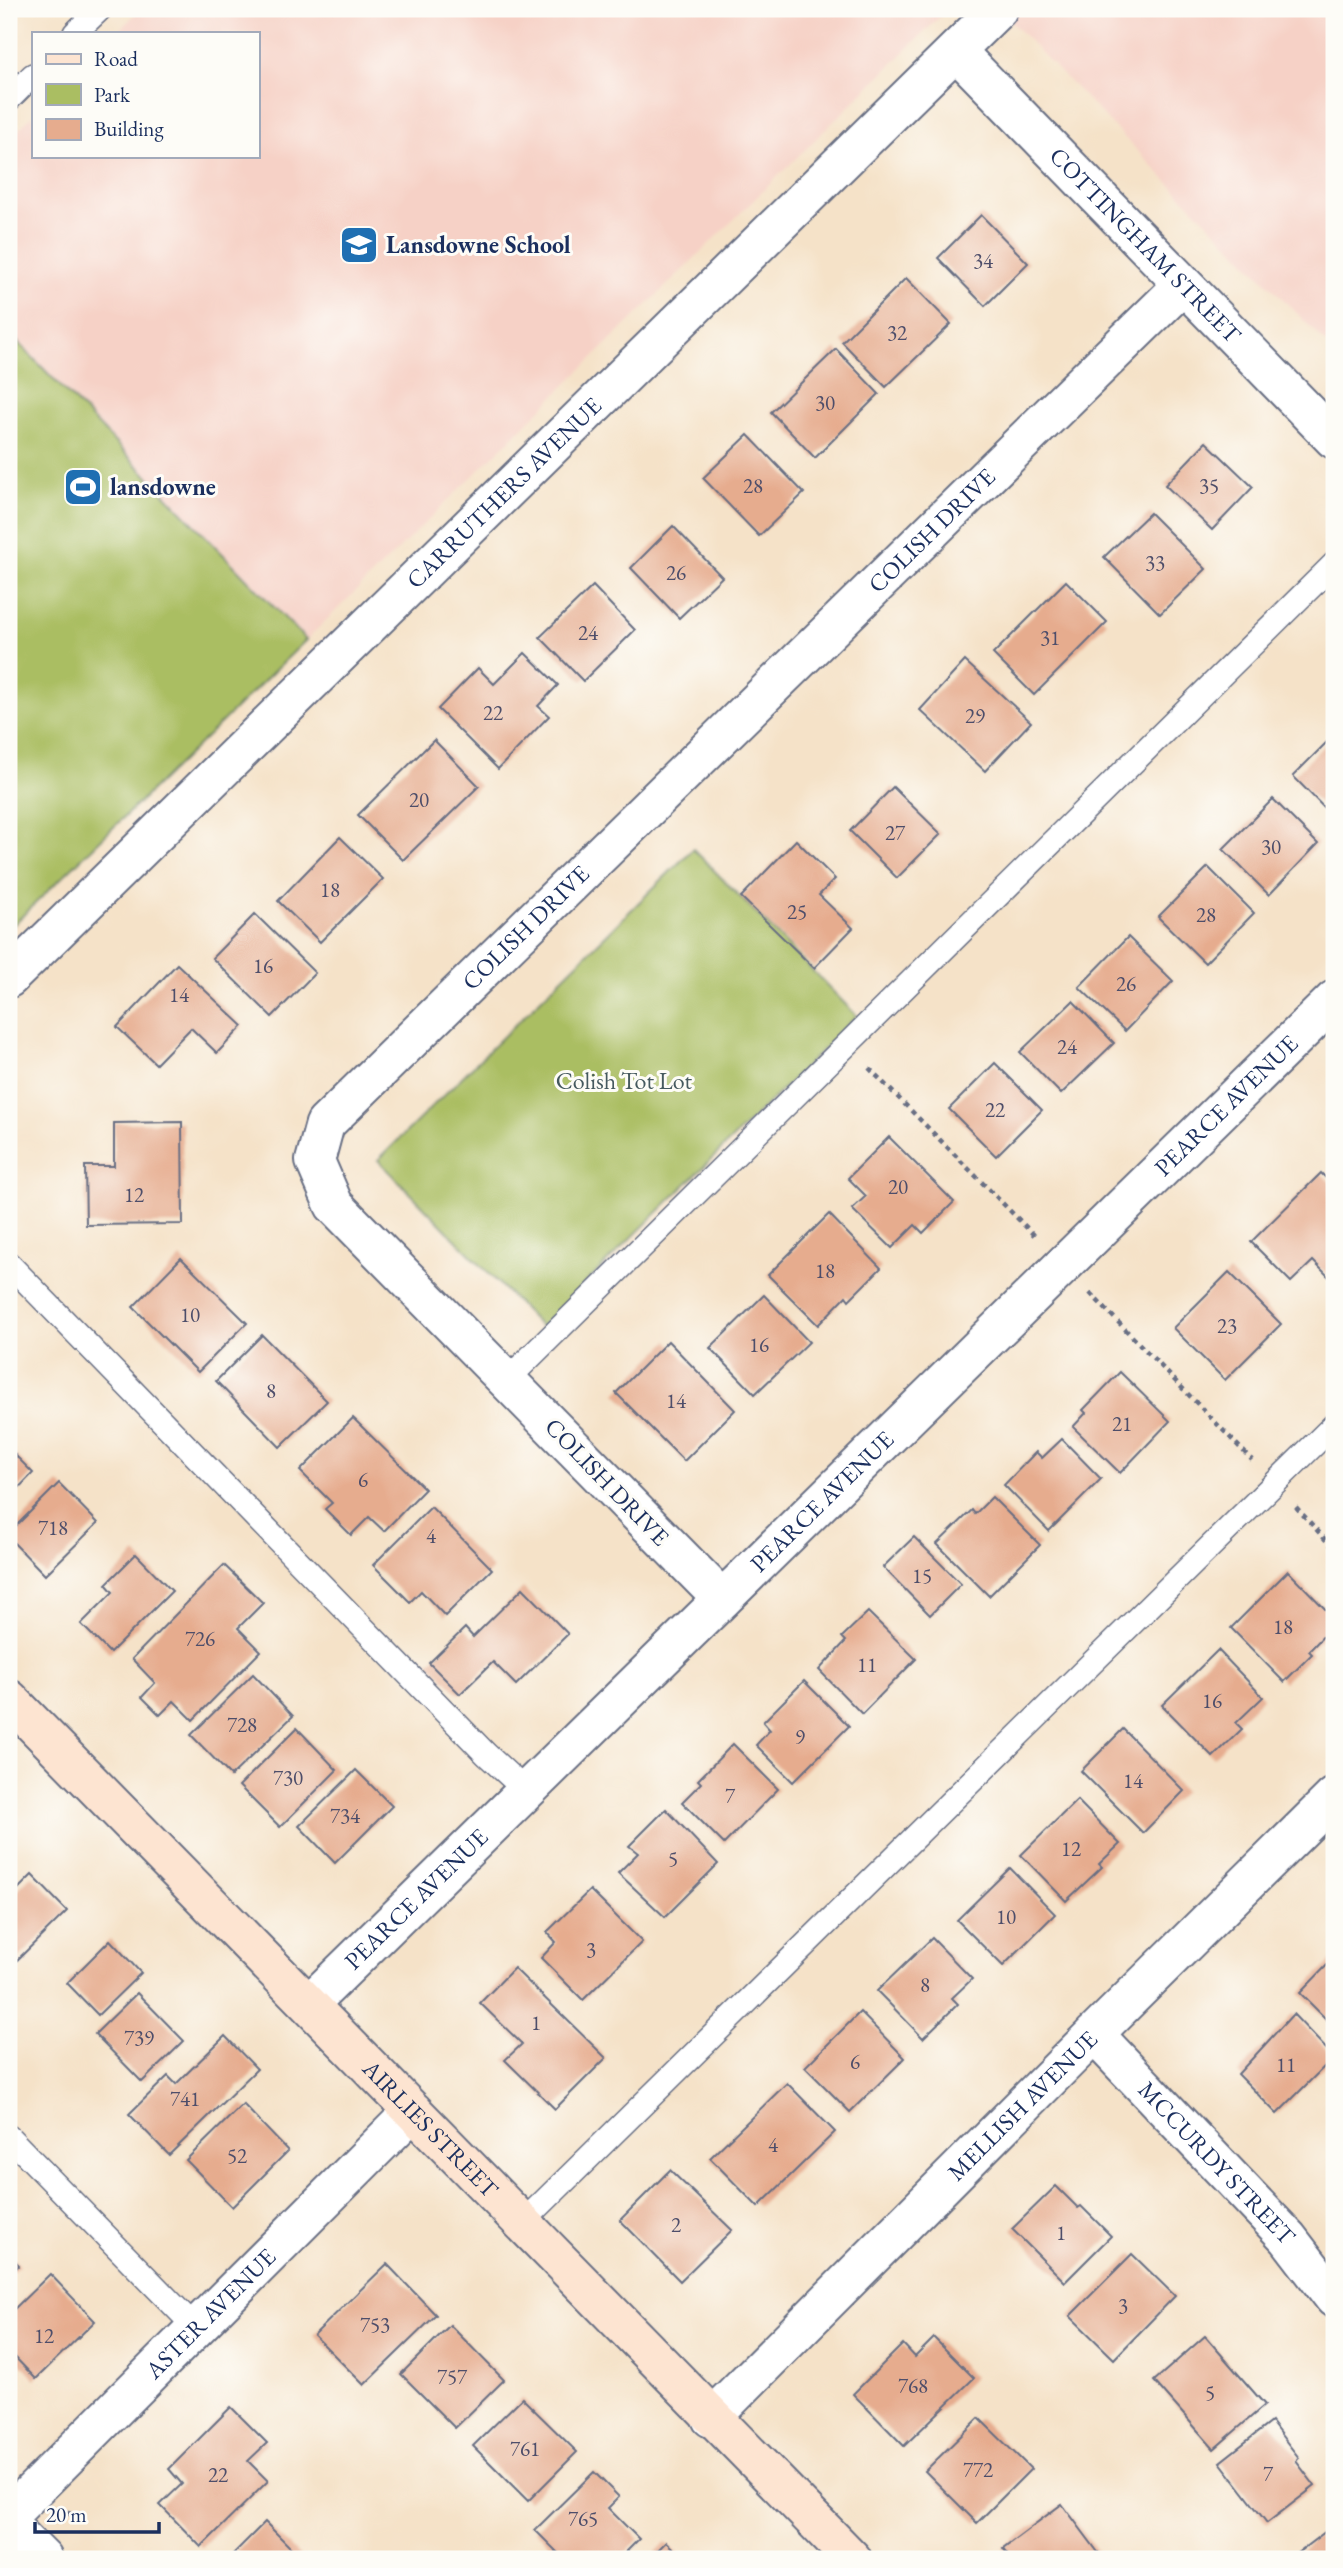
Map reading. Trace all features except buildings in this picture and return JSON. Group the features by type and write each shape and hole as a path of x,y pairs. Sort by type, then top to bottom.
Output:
{"street":[{"name":"CARRUTHERS AVENUE","path":"9,978 998,9"},
{"name":"COTTINGHAM STREET","path":"956,51 1334,439"},
{"name":"COLISH DRIVE","path":"722,1599 334,1205 315,1161 325,1124 1183,285"},
{"name":"PEARCE AVENUE","path":"309,2004 1334,1000"},
{"name":"AIRLIES STREET","path":"9,1699 852,2559"},
{"name":"MELLISH AVENUE","path":"711,2418 1334,1797"},
{"name":"MCCURDY STREET","path":"1094,2034 1288,2238 1334,2298"},
{"name":"ASTER AVENUE","path":"9,2515 413,2111"},
{"path":"9,2525 43,2559"}],"lane":[{"path":"76,32 100,9"},
{"path":"9,99 32,76"},
{"path":"507,1380 1334,564"},
{"path":"9,1264 476,1744 526,1791"},
{"path":"522,2223 1334,1425"},
{"path":"9,2137 195,2328"}],"shaded area":[{"name":"Lansdowne School","path":"141,9 948,9 306,640 9,333 9,139 32,116 32,158 259,158 259,32 117,32"},
{"path":"1020,9 1334,9 1334,351 1009,20"}],"green space":[{"name":"lansdowne","path":"9,333 306,640 9,929"},
{"name":"Colish Tot Lot","path":"693,849 857,1016 541,1327 378,1160"}],"place":[{"name":"Lansdowne School","path":"359,245"},
{"name":"lansdowne","path":"83,487"}]}
